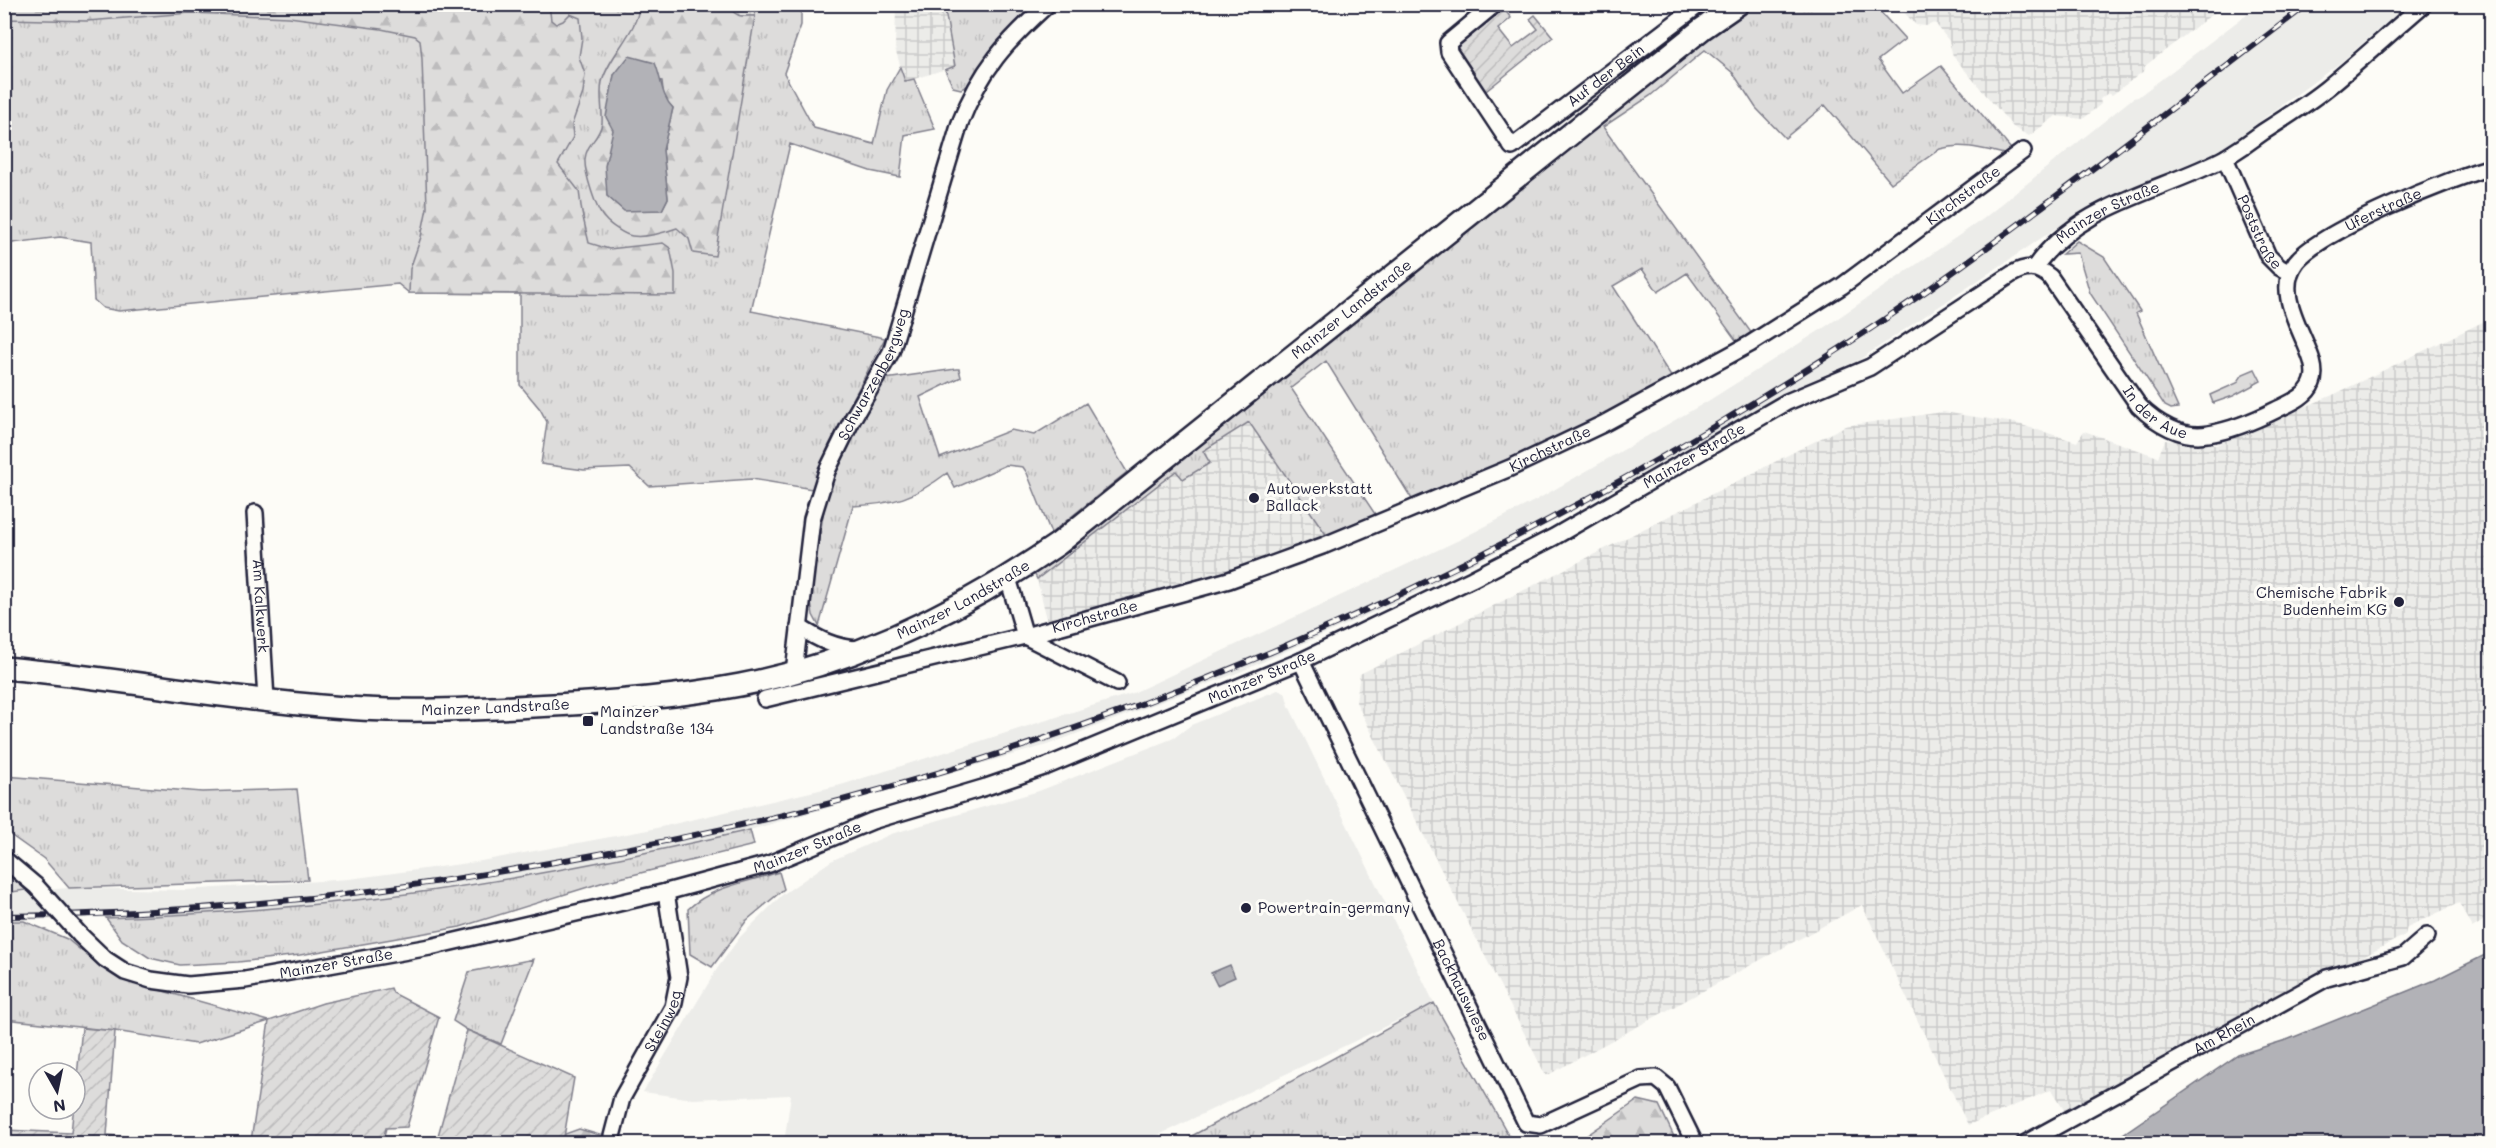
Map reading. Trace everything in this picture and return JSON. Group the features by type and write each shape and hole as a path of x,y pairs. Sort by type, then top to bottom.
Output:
{"main road":[{"name":"Mainzer Landstraße","path":"4,668 317,706 388,711 587,704 699,692 741,685 794,672 864,649 937,617 1008,578 1067,537 1684,44 1738,4"}],"street":[{"name":"Schwarzenbergweg","path":"794,672 812,519 827,471 852,420 891,352 960,123 972,92 995,57 1048,4"},
{"name":"Auf der Bein","path":"1495,4 1448,43 1449,52 1512,147 1700,4"},
{"name":"Mainzer Straße","path":"4,859 36,886 105,959 125,972 151,980 188,985 245,980 429,947 666,892 769,864 872,821 986,788 1047,766 1301,661 1554,537 1787,402 1887,357 2012,274 2034,267 2065,232 2089,218 2225,158 2326,88 2424,4"},
{"name":"Kirchstraße","path":"765,699 1025,636 1229,580 1325,545 1510,468 1603,424 1750,344 1842,286 2023,151"},
{"name":"Poststraße","path":"2225,158 2268,256 2279,267 2290,273 2289,298 2314,371"},
{"name":"Uferstraße","path":"2290,273 2300,257 2318,243 2459,176 2492,166"},
{"name":"In der Aue","path":"2034,267 2050,277 2139,406 2154,421 2180,433 2204,435 2234,429 2271,412 2298,399 2312,384 2314,371"},
{"name":"Am Kalkwerk","path":"255,513 266,700"},
{"path":"1008,578 1025,636"},
{"path":"799,627 821,641 846,648 864,649"},
{"name":"Kirchstraße","path":"1025,636 1117,683"},
{"name":"Backhauswiese","path":"1301,661 1526,1123 1541,1125 1641,1079 1656,1078 1667,1087 1695,1143"},
{"name":"Steinweg","path":"610,1143 622,1098 673,1007 679,977 666,892"},
{"name":"Am Rhein","path":"2024,1143 2327,978 2403,957 2427,936"}],"shaded area":[{"path":"662,5 754,5 755,16 664,10"},
{"path":"896,5 944,5 955,66 905,82 895,48"},
{"path":"1897,5 2224,5 2145,66 2145,70 2112,95 2108,93 2100,99 2101,104 2083,119 2056,116 2029,136 2013,127 1953,56 1949,41 1935,23 1926,26 1916,25"},
{"path":"2259,5 2407,5 2341,62 2219,151 2094,203 1859,360 1784,392 1631,480 1470,566 1394,603 1242,671 1047,745 750,830 655,852 558,871 349,901 197,914 5,921 4,893 69,888 186,890 349,879 476,862 648,830 841,785 1133,693 1459,540 1538,499 1708,401 1822,329 1983,219 2133,98 2138,97"},
{"path":"629,56 655,63 664,93 673,108 663,150 668,198 662,210 624,211 607,196 605,166 613,130 606,117 614,75"},
{"path":"2491,318 2491,916 2472,928 2459,903 2407,927 2405,935 2066,1113 2051,1090 1968,1125 1862,905 1546,1076 1356,702 1360,674 1845,426 1943,412 2015,423 2077,442 2084,431 2158,457 2165,440 2216,445 2335,394"},
{"path":"1249,422 1327,536 1210,578 1047,619 1037,579 1176,471 1210,463 1203,451"},
{"path":"1278,690 1285,692 1289,706 1434,1003 1142,1143 784,1143 791,1095 693,1099 643,1092 717,969 740,937 782,895 831,861 891,834 1039,791 1174,738 1191,725"},
{"path":"2491,952 2491,1143 2110,1143 2238,1055 2289,1039 2435,980"},
{"path":"1230,965 1235,977 1217,985 1211,973"}],"green space":[{"path":"5,4 525,4 538,8 549,4 551,20 556,24 570,14 580,18 582,38 579,57 585,74 583,93 572,124 573,137 558,164 579,191 589,243 609,249 663,243 670,248 675,273 675,295 409,293 410,269 421,237 427,208 422,59 420,40 415,36 381,29 289,17 190,13 87,21 5,19"},
{"path":"662,4 664,10 730,7 740,16 755,16 754,5 801,5 801,25 784,73 814,128 874,144 887,90 900,67 905,81 914,79 935,129 905,135 900,177 870,171 790,144 751,311 885,338 829,445 812,489 752,479 649,486 630,468 584,470 541,464 547,422 540,409 520,385 520,294 409,293 398,284 119,311 103,308 94,300 91,242 60,237 5,244 4,5"},
{"path":"639,5 662,5 664,10 730,7 737,15 755,16 715,256 693,253 689,239 677,228 643,236 632,236 622,232 602,215 591,190 585,159 602,123 602,82 638,14","holes":["614,75 662,81 664,99 673,108 663,150 668,198 662,210 624,210 607,196 613,130 611,95"]},
{"path":"944,5 1042,5 992,52 967,86 961,89 953,87 945,70 955,66"},
{"path":"1750,5 1874,5 1905,39 1878,60 1902,93 1941,66 2011,149 2008,155 1957,146 1940,149 1891,183 1825,105 1785,138 1756,108 1733,73 1705,50 1650,96 1603,127 1755,338 1738,343 1687,273 1658,292 1642,269 1613,286 1672,378 1598,422 1415,504 1326,361 1291,388 1379,520 1327,536 1249,422 1203,451 1210,463 1183,479 1176,471 1037,579 1033,571"},
{"path":"1504,9 1511,18 1498,29 1513,48 1538,29 1530,19 1535,15 1553,37 1486,91 1457,47"},
{"path":"2077,241 2104,257 2140,311 2136,313 2178,408 2171,409 2165,406 2090,293 2078,253 2062,254"},
{"path":"959,369 961,377 920,397 940,458 1011,430 1034,435 1086,403 1127,472 1051,533 1023,467 1006,465 955,488 947,473 914,494 903,498 880,504 853,506 819,626 813,615 810,597 825,503 843,453 885,379"},
{"path":"2255,369 2261,381 2233,396 2213,403 2210,395 2237,383 2243,374"},
{"path":"5,776 202,792 297,789 308,880 69,888 44,859 5,831"},
{"path":"750,830 754,845 604,882 460,927 300,955 238,962 180,965 150,958 122,940 106,918 257,910 398,895 550,872"},
{"path":"4,869 26,890 5,893"},
{"path":"779,872 784,889 747,920 712,967 690,954 688,909 708,895 720,890"},
{"path":"5,921 24,921 67,939 101,967 124,980 269,1021 196,1044 115,1031 5,1019"},
{"path":"534,959 501,1044 467,1030 453,1021 469,972"},
{"path":"391,988 393,993 439,1017 407,1127 386,1128 382,1143 264,1144 251,1141 269,1021 323,1003"},
{"path":"1434,1003 1513,1143 1179,1143"},
{"path":"82,1028 115,1031 107,1135 193,1143 5,1143 5,1130 71,1133 72,1121 87,1121 87,1061 79,1061"},
{"path":"467,1030 574,1078 563,1143 436,1143"},
{"path":"1638,1100 1659,1105 1677,1143 1576,1143"},
{"path":"579,1129 603,1136 600,1143 563,1144 565,1134"}],"railway":[{"path":"4,916 144,912 284,901 422,884 619,850 796,812 917,779 1037,741 1155,699 1272,652 1386,601 1499,545 1610,486 1778,388 1896,312 1953,272 2308,4"}],"place":[{"name":"Autowerkstatt Ballack","path":"1254,498"},
{"name":"Chemische Fabrik Budenheim KG","path":"2399,602"},
{"name":"Mainzer Landstraße 134","path":"588,721"},
{"name":"Powertrain-germany","path":"1246,908"}]}
